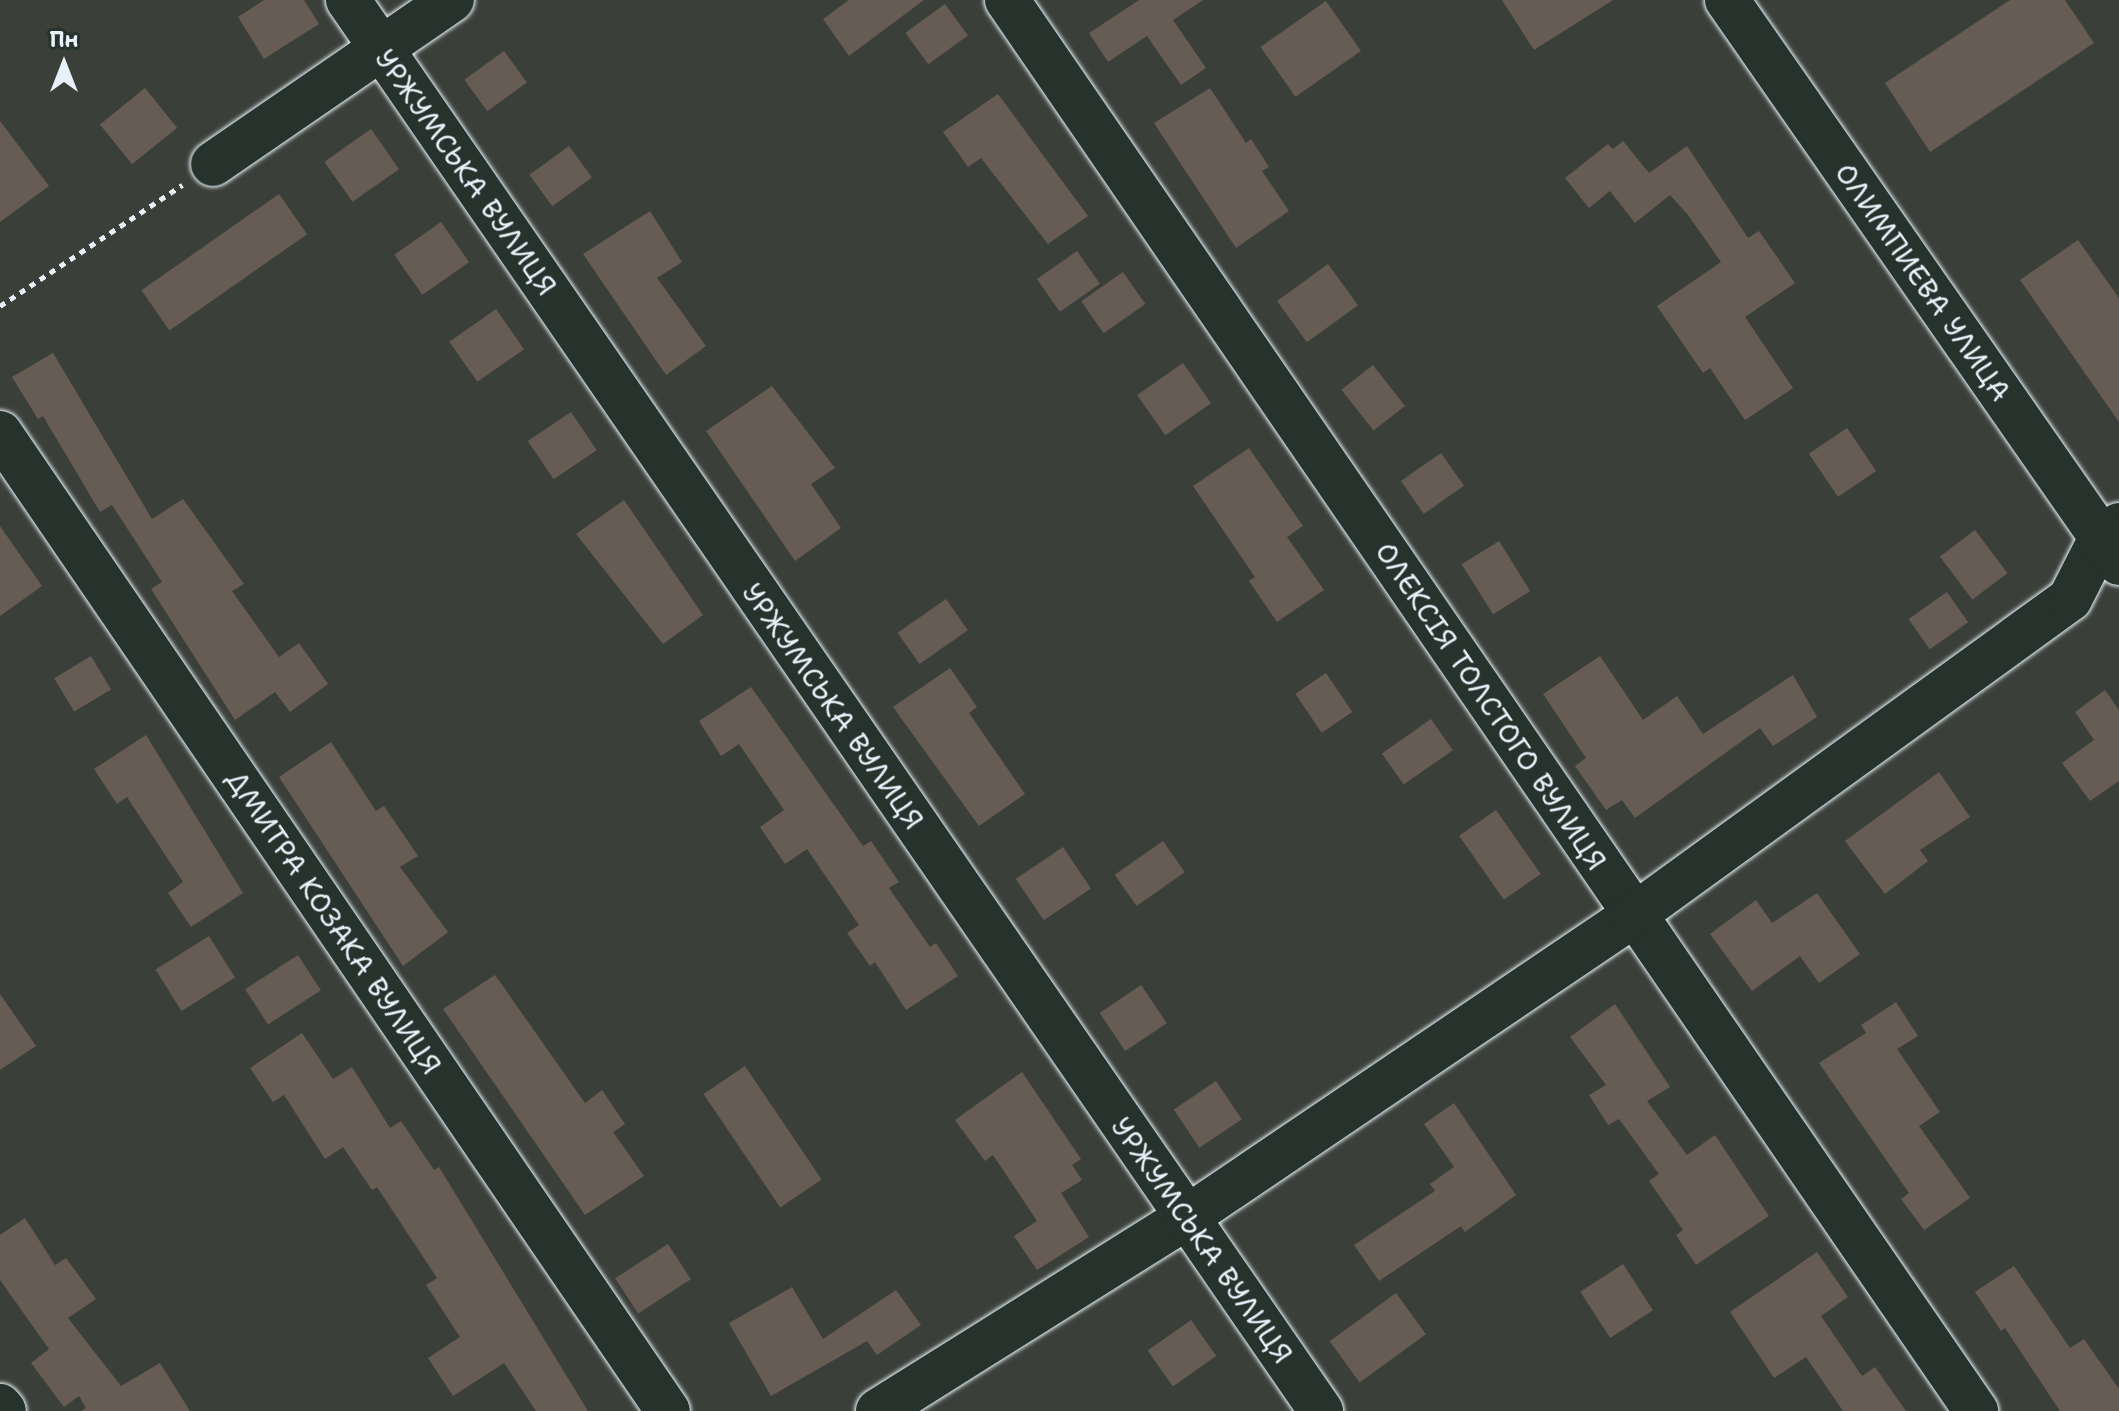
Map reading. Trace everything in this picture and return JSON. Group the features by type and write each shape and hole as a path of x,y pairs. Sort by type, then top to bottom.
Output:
{"street":[{"name":"УРЖУМСЬКА ВУЛИЦЯ","path":"348,0 1321,1411"},
{"path":"213,164 452,0"},
{"name":"ОЛЕКСІЯ ТОЛСТОГО ВУЛИЦЯ","path":"1007,0 1976,1411"},
{"name":"ОЛИМПИЕВА УЛИЦА","path":"1727,0 2113,542"},
{"name":"ДМИТРА КОЗАКА ВУЛИЦЯ","path":"0,433 668,1411"},
{"path":"878,1411 1186,1218 1634,915 2070,599 2113,542"},
{"path":"0,1406 4,1411"}],"path":[{"path":"0,306 213,164"}],"building":[{"path":"264,0 304,0 319,24 264,59 238,17"},
{"path":"849,0 924,0 849,56 823,19"},
{"path":"1139,0 1203,0 1173,20 1206,68 1181,85 1147,36 1108,62 1089,33"},
{"path":"1502,0 1613,0 1534,50"},
{"path":"2010,0 2065,0 2094,43 1930,152 1885,83"},
{"path":"1326,1 1361,51 1295,97 1260,47"},
{"path":"945,4 968,36 928,64 905,33"},
{"path":"504,51 527,83 487,111 464,80"},
{"path":"145,88 177,128 132,164 100,125"},
{"path":"1210,88 1246,143 1251,139 1269,167 1262,171 1289,211 1236,248 1154,123"},
{"path":"998,94 1088,216 1048,244 981,158 968,167 943,132"},
{"path":"0,121 49,186 0,222"},
{"path":"371,129 399,169 352,202 324,162"},
{"path":"1623,141 1649,173 1687,146 1748,238 1759,231 1795,283 1745,317 1793,388 1745,420 1710,368 1703,373 1657,306 1721,262 1688,215 1670,195 1635,223 1610,191 1589,208 1565,178 1608,144 1613,149"},
{"path":"569,146 592,178 552,206 529,175"},
{"path":"279,194 307,234 169,330 141,290"},
{"path":"650,211 682,262 657,278 706,346 666,375 583,254"},
{"path":"441,222 469,262 422,295 394,255"},
{"path":"2078,240 2119,298 2119,422 2020,280"},
{"path":"1077,251 1100,284 1060,312 1037,279"},
{"path":"1328,264 1358,305 1307,342 1277,301"},
{"path":"1123,272 1145,304 1104,333 1081,301"},
{"path":"496,309 524,349 477,382 449,342"},
{"path":"53,353 152,519 183,499 244,584 232,591 279,657 299,643 328,684 290,712 275,692 235,720 151,589 162,582 112,505 100,512 43,416 38,419 12,377"},
{"path":"1183,363 1211,403 1165,435 1137,395"},
{"path":"1373,365 1405,406 1373,431 1341,390"},
{"path":"772,386 835,468 811,484 841,528 795,561 706,431"},
{"path":"571,412 597,450 554,479 528,441"},
{"path":"1847,428 1876,471 1838,497 1809,454"},
{"path":"1249,448 1303,526 1287,537 1324,590 1277,622 1249,581 1255,577 1193,486"},
{"path":"1441,453 1464,486 1424,514 1401,481"},
{"path":"624,500 703,615 663,644 576,534"},
{"path":"0,526 42,586 0,616"},
{"path":"1975,530 2007,573 1972,600 1940,556"},
{"path":"1499,541 1530,591 1493,614 1462,564"},
{"path":"1947,592 1968,622 1930,649 1908,619"},
{"path":"946,599 968,630 919,664 898,633"},
{"path":"91,656 111,689 74,712 54,678"},
{"path":"1600,656 1643,720 1677,696 1703,734 1793,675 1817,717 1773,746 1760,728 1635,818 1622,800 1606,810 1575,766 1586,758 1543,694"},
{"path":"950,668 977,707 969,713 1025,794 979,826 893,707"},
{"path":"1326,673 1352,712 1322,733 1295,694"},
{"path":"751,687 863,846 871,841 899,882 889,888 930,947 936,943 958,976 906,1010 875,962 870,966 847,933 859,925 807,849 785,864 760,827 784,810 739,744 721,756 699,721"},
{"path":"2105,690 2119,710 2119,781 2090,801 2062,763 2094,740 2075,712"},
{"path":"1431,719 1453,750 1404,785 1382,753"},
{"path":"146,735 243,893 191,927 168,893 183,882 127,797 117,804 94,769"},
{"path":"331,742 376,811 384,806 418,856 400,867 448,932 403,966 279,777"},
{"path":"1939,772 1970,817 1920,850 1928,861 1885,894 1845,841"},
{"path":"1496,810 1541,874 1504,900 1459,836"},
{"path":"1163,841 1185,872 1136,906 1115,875"},
{"path":"1063,847 1091,888 1044,920 1016,879"},
{"path":"1817,893 1860,954 1819,983 1800,956 1752,991 1710,934 1756,900 1772,923"},
{"path":"209,936 235,978 182,1011 156,969"},
{"path":"298,955 321,990 268,1025 245,989"},
{"path":"495,975 585,1103 602,1090 625,1124 613,1132 644,1176 585,1215 443,1009"},
{"path":"1141,985 1167,1023 1125,1051 1100,1013"},
{"path":"0,994 36,1046 0,1070"},
{"path":"1896,1002 1918,1036 1897,1049 1940,1112 1919,1126 1970,1198 1924,1230 1901,1199 1909,1193 1819,1063 1866,1033 1861,1025"},
{"path":"1615,1004 1670,1087 1647,1101 1687,1155 1715,1135 1769,1216 1696,1265 1676,1235 1683,1230 1649,1181 1659,1174 1619,1119 1608,1125 1589,1095 1606,1085 1570,1037"},
{"path":"302,1033 333,1079 352,1067 390,1128 401,1121 434,1170 439,1167 588,1411 536,1411 504,1363 453,1396 428,1358 460,1337 426,1285 437,1278 377,1187 372,1190 343,1147 325,1159 284,1095 273,1102 250,1068"},
{"path":"745,1066 822,1180 780,1208 704,1094"},
{"path":"1022,1072 1081,1159 1072,1165 1082,1180 1061,1193 1089,1237 1037,1270 1014,1236 1037,1221 993,1155 985,1161 955,1120"},
{"path":"1216,1081 1242,1119 1199,1148 1174,1110"},
{"path":"1454,1103 1516,1195 1465,1232 1461,1226 1379,1281 1354,1245 1435,1191 1430,1184 1454,1167 1424,1124"},
{"path":"25,1218 55,1265 66,1258 96,1299 68,1318 121,1386 160,1363 190,1411 81,1411 86,1408 79,1396 64,1407 31,1363 49,1349 0,1280 0,1235"},
{"path":"668,1244 691,1279 638,1314 615,1278"},
{"path":"1817,1252 1848,1297 1821,1316 1862,1376 1875,1367 1906,1411 1843,1411 1806,1357 1774,1378 1730,1312"},
{"path":"1623,1264 1653,1310 1610,1338 1580,1292"},
{"path":"2014,1266 2070,1348 2084,1339 2119,1389 2119,1411 2060,1411 2005,1328 2001,1331 1975,1292"},
{"path":"792,1287 823,1339 896,1290 921,1325 877,1355 867,1341 771,1396 729,1323"},
{"path":"1396,1293 1426,1334 1360,1382 1330,1341"},
{"path":"1191,1320 1216,1356 1173,1386 1148,1350"}]}
